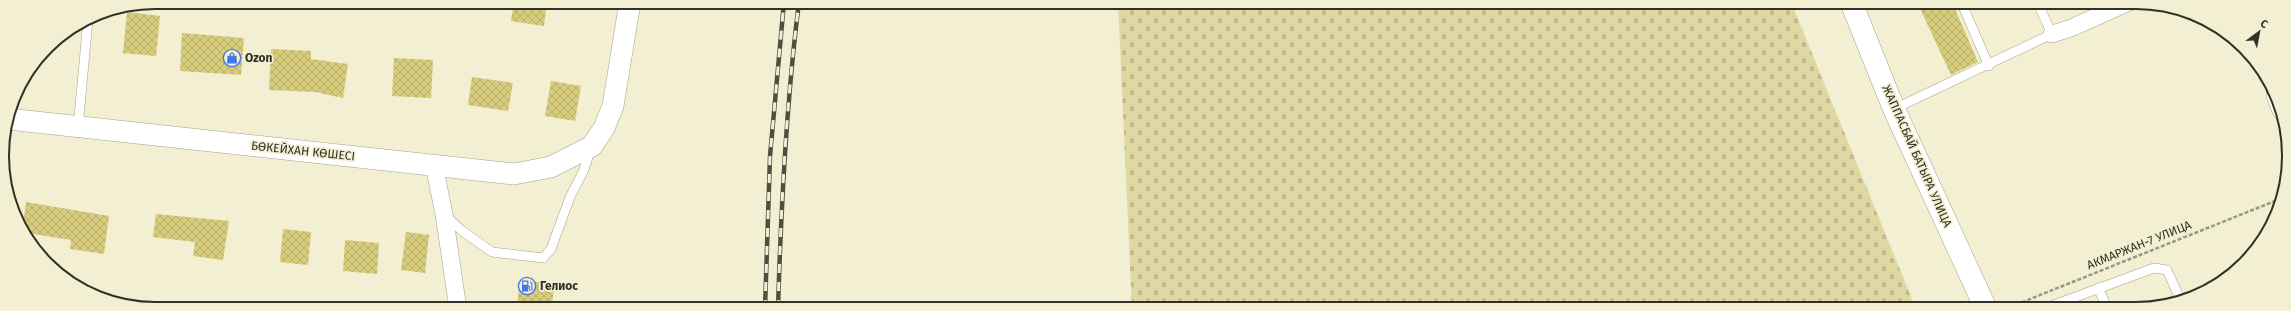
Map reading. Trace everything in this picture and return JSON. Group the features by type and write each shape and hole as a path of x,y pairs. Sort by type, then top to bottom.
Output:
{"main road":[{"name":"ЖАППАСБАЙ БАТЫРА УЛИЦА","path":"1854,9 1894,109 1983,302"}],"street":[{"path":"592,146 604,128 613,106 629,9"},
{"path":"2052,34 2071,28 2113,9"},
{"name":"БӨКЕЙХАН КӨШЕСІ","path":"13,121 514,174 552,167 592,146"},
{"path":"434,165 444,214 457,302"}],"lane":[{"path":"1964,9 1989,66"},
{"path":"1894,109 1989,66 2052,34 2040,9"},
{"path":"78,127 87,26"},
{"path":"444,214 461,230 492,252 543,258 551,249 570,197 583,172 592,146"},
{"path":"2061,302 2154,268 2167,270 2178,295"},
{"path":"2098,288 2105,302"}],"path":[{"name":"АКМАРЖАН-7 УЛИЦА","path":"2022,302 2275,201"}],"green space":[{"path":"1118,9 1794,9 1913,302 1132,302"}],"building":[{"path":"513,9 546,9 544,26 511,21"},
{"path":"1920,9 1955,9 1978,62 1951,75"},
{"path":"127,12 160,16 156,56 123,53"},
{"path":"182,33 244,38 241,75 180,71"},
{"path":"271,49 311,51 311,59 348,64 343,98 315,92 269,90"},
{"path":"394,58 433,60 431,98 392,96"},
{"path":"472,77 513,83 508,111 468,105"},
{"path":"551,81 581,86 575,121 545,116"},
{"path":"26,202 109,216 104,254 70,249 71,240 32,234 24,220"},
{"path":"156,214 229,221 223,260 193,256 195,242 153,237"},
{"path":"283,229 311,232 308,265 280,262"},
{"path":"406,232 429,235 425,273 401,270"},
{"path":"345,240 379,243 377,274 343,271"},
{"path":"520,280 554,284 553,302 517,302"}],"railway":[{"path":"765,302 770,156 783,9"},
{"path":"778,302 785,155 794,40 798,9"}],"place":[{"name":"Ozon","path":"232,58"},
{"name":"Гелиос","path":"527,286"}]}
